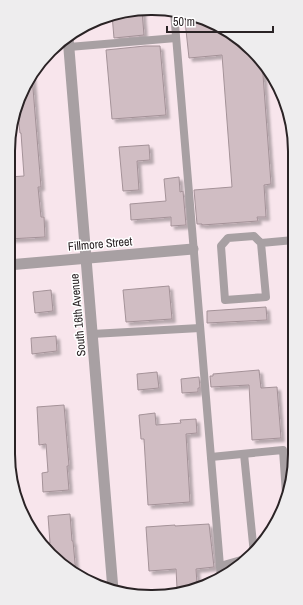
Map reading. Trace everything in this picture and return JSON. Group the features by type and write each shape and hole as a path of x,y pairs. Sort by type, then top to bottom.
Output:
{"street":[{"name":"South 16th Avenue","path":"68,44 113,584"},
{"name":"Fillmore Street","path":"15,264 193,248"}],"lane":[{"path":"174,17 220,571"},
{"path":"71,42 176,38"},
{"path":"254,236 261,243 266,297 225,300 221,246 228,238 254,236"},
{"path":"261,243 288,241"},
{"path":"92,334 200,328"},
{"path":"211,458 282,450 285,481"},
{"path":"244,454 253,545"},
{"path":"220,566 236,562"}],"building":[{"path":"142,16 144,35 114,38 113,21"},
{"path":"185,21 204,25 220,33 235,43 263,72 271,184 264,185 266,217 257,217 258,221 202,225 197,224 194,190 232,187 222,55 189,58"},
{"path":"160,46 166,115 112,119 106,50"},
{"path":"33,85 41,187 38,187 41,217 44,217 45,237 15,239 15,177 24,176 19,122 22,108"},
{"path":"149,145 150,160 137,161 139,190 123,191 119,147"},
{"path":"179,177 180,192 183,191 186,225 171,226 171,217 131,220 130,204 166,201 164,179"},
{"path":"169,286 172,319 126,322 123,290"},
{"path":"51,290 53,311 35,313 33,292"},
{"path":"266,307 267,320 207,323 207,311"},
{"path":"56,336 57,351 32,354 31,338"},
{"path":"259,370 261,388 277,387 281,438 252,440 249,385 211,387 210,376 213,376 213,374"},
{"path":"157,372 159,388 138,390 137,374"},
{"path":"199,377 200,388 198,388 198,392 182,393 181,379"},
{"path":"64,405 69,466 67,466 69,490 43,492 42,473 48,472 46,444 39,445 37,407"},
{"path":"155,413 156,425 181,423 180,420 196,419 197,433 186,434 190,502 148,505 144,439 141,439 139,415"},
{"path":"70,514 75,567 68,562 49,543 50,543 48,516"},
{"path":"209,524 214,567 196,569 197,582 177,587 176,569 149,571 146,527"}]}
